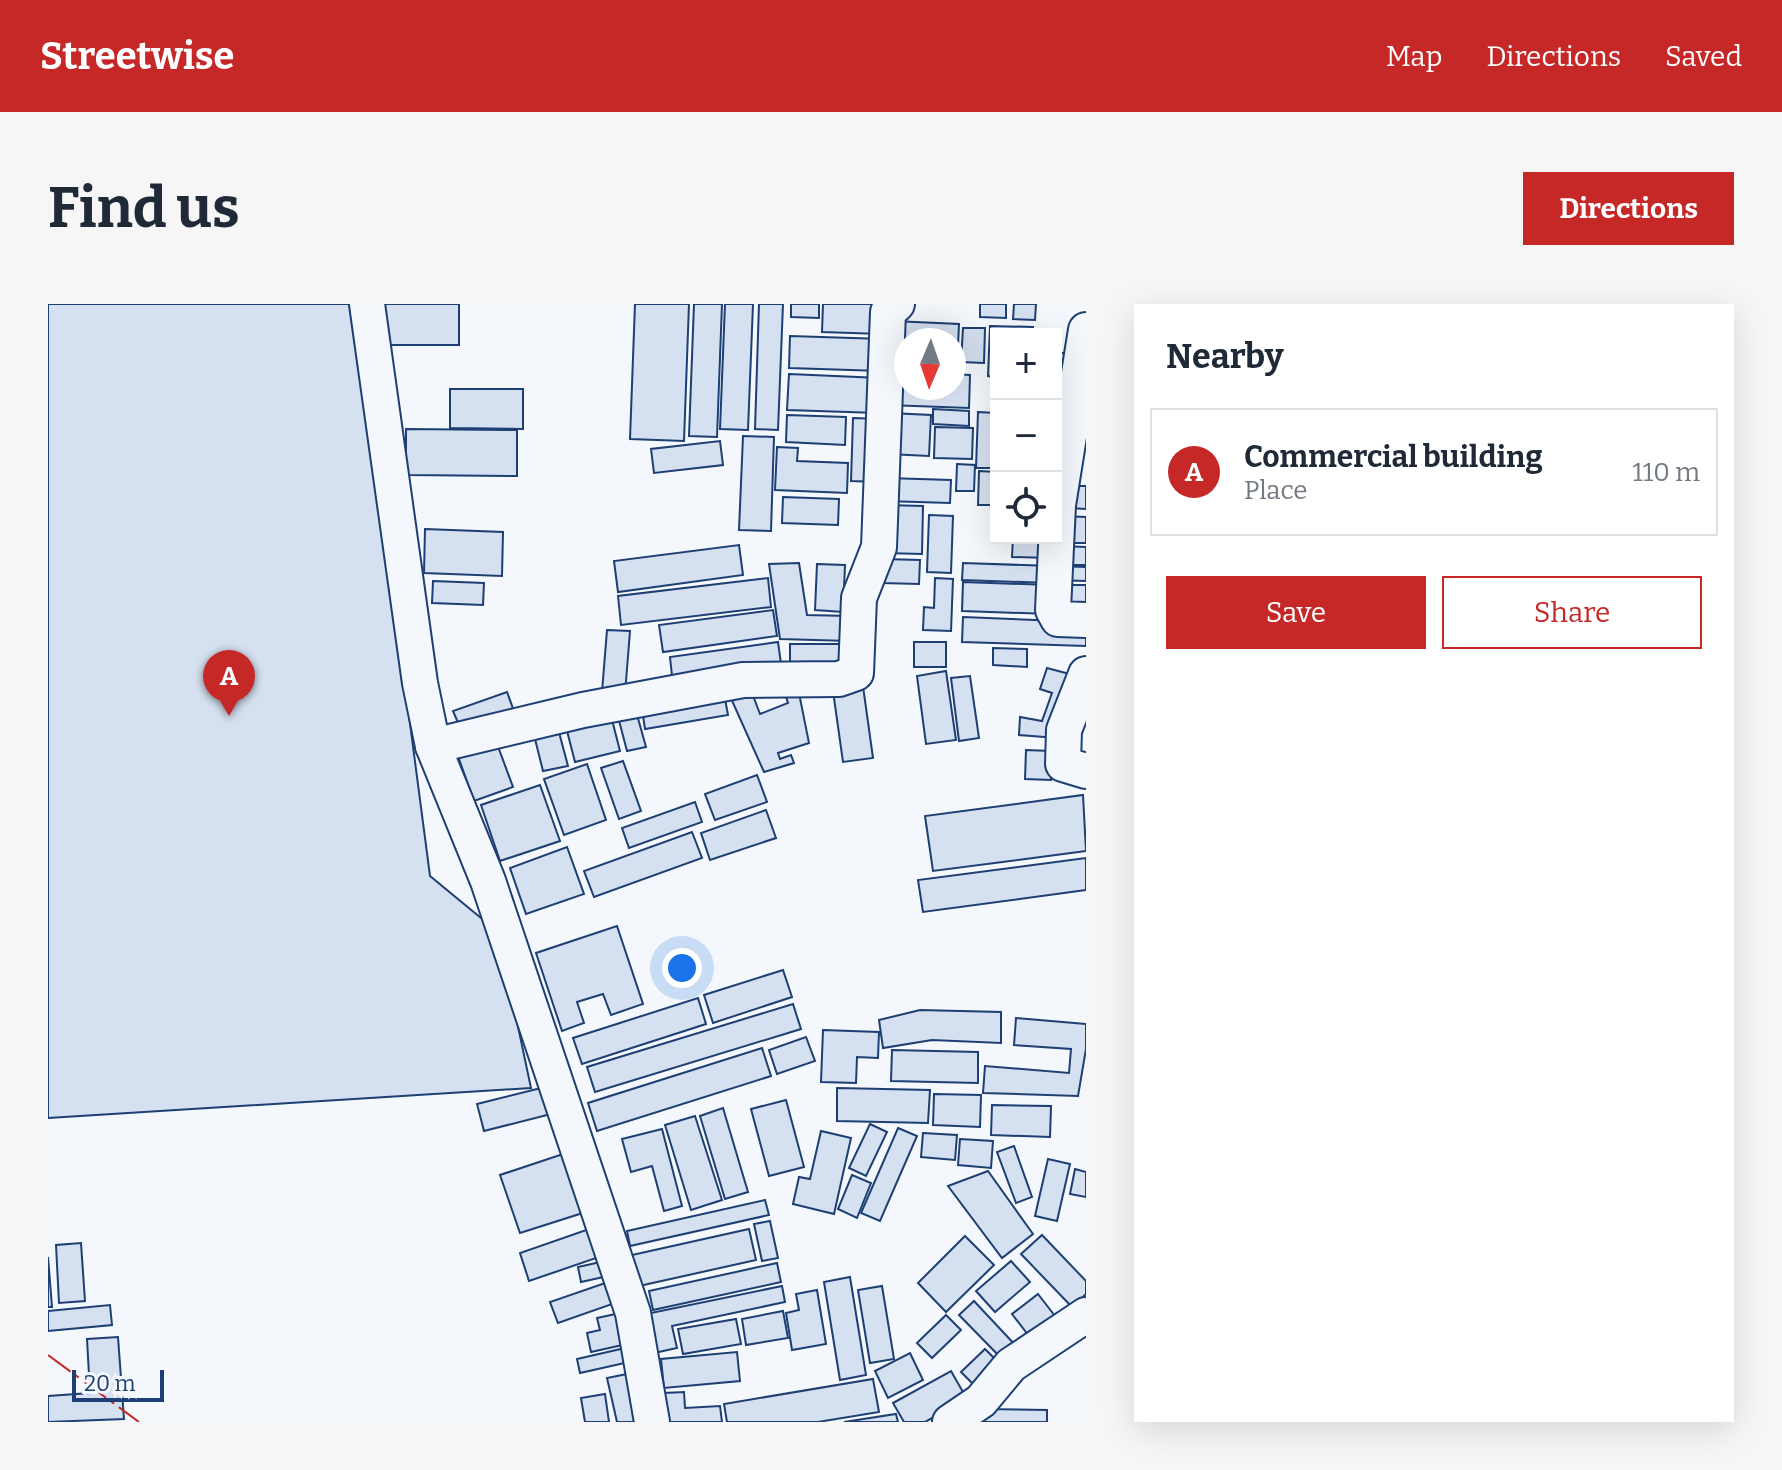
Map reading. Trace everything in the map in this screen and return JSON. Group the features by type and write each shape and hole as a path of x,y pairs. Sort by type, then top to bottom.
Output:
{"street":[{"path":"367,304 418,667 433,746 488,881 633,1313 652,1422"},
{"path":"433,746 583,710 743,680 839,679 856,673 859,598 879,547 888,312 897,304"},
{"path":"1086,330 1058,505 1053,610 1058,619 1086,620"},
{"path":"1086,674 1064,730 1063,764 1086,771"},
{"path":"950,1422 981,1401 1011,1365 1086,1315"}],"building":[{"path":"48,304 355,304 430,876 498,932 531,1088 48,1118"},
{"path":"385,304 459,304 459,345 385,345"},
{"path":"635,304 689,304 684,441 630,439"},
{"path":"694,304 722,304 717,437 689,436"},
{"path":"725,304 753,304 748,430 720,429"},
{"path":"759,304 783,304 778,430 755,429"},
{"path":"791,304 819,304 819,318 791,317"},
{"path":"823,304 882,304 881,334 822,332"},
{"path":"980,304 1006,304 1006,318 980,317"},
{"path":"1014,304 1036,304 1035,320 1013,319"},
{"path":"893,321 959,324 959,328 894,328 894,365 891,365"},
{"path":"990,326 1033,327 990,328 988,376"},
{"path":"966,328 985,328 984,363 966,362"},
{"path":"790,336 883,339 881,371 789,368"},
{"path":"1062,353 1071,353 1069,379 1062,379"},
{"path":"889,372 894,372 894,400 966,400 966,375 970,375 969,408 888,405"},
{"path":"789,374 880,378 878,413 787,410"},
{"path":"450,389 523,389 523,429 450,428"},
{"path":"933,409 969,411 969,426 933,424"},
{"path":"978,412 990,413 990,468 976,468"},
{"path":"890,413 931,415 929,456 888,454"},
{"path":"787,415 846,417 845,445 786,442"},
{"path":"853,418 880,419 878,482 851,481"},
{"path":"935,427 973,428 972,459 934,458"},
{"path":"406,429 517,430 517,476 406,475"},
{"path":"743,436 774,437 771,531 739,530"},
{"path":"720,441 723,465 654,473 651,449"},
{"path":"777,447 798,448 797,461 848,463 847,493 775,490"},
{"path":"957,464 975,465 974,491 956,491"},
{"path":"979,471 990,472 990,505 978,505"},
{"path":"887,478 951,480 950,503 885,501"},
{"path":"1070,486 1086,486 1086,509 1070,508"},
{"path":"783,497 839,499 838,525 782,523"},
{"path":"886,505 923,506 922,554 884,553"},
{"path":"929,515 953,516 951,573 927,572"},
{"path":"1062,516 1086,517 1086,543 1062,543"},
{"path":"425,529 503,532 502,576 424,573"},
{"path":"1013,544 1051,544 1050,558 1012,557"},
{"path":"739,545 743,575 618,592 614,561"},
{"path":"1061,546 1086,547 1086,565 1061,565"},
{"path":"883,559 920,560 919,584 882,583"},
{"path":"799,563 807,615 849,616 849,641 780,639 769,564"},
{"path":"963,563 1051,566 1050,583 962,580"},
{"path":"817,564 845,565 843,612 815,610"},
{"path":"1056,566 1086,567 1086,581 1055,580"},
{"path":"768,578 771,607 621,625 618,596"},
{"path":"935,578 953,579 951,631 923,630 924,607 934,608"},
{"path":"433,581 484,583 483,605 432,603"},
{"path":"963,582 1050,585 1049,614 962,611"},
{"path":"1057,585 1086,585 1086,613 1056,612"},
{"path":"773,610 777,636 663,652 659,625"},
{"path":"963,617 1086,622 1086,646 962,642"},
{"path":"607,630 630,631 625,694 602,692"},
{"path":"778,642 782,671 673,685 670,657"},
{"path":"914,642 946,642 946,667 914,667"},
{"path":"790,644 851,644 851,671 790,671"},
{"path":"993,648 1027,649 1027,667 993,665"},
{"path":"1047,668 1077,676 1057,738 1019,735 1020,717 1042,721 1052,693 1040,689"},
{"path":"946,671 956,740 926,744 917,676"},
{"path":"970,676 979,738 959,741 951,678"},
{"path":"862,679 873,758 843,762 832,684"},
{"path":"749,685 760,714 788,703 785,693 798,688 809,743 778,753 780,759 791,755 794,763 764,772 729,694"},
{"path":"723,688 728,715 645,729 641,702"},
{"path":"507,692 515,714 462,732 453,711"},
{"path":"634,704 646,747 627,751 616,709"},
{"path":"609,708 620,751 575,762 564,719"},
{"path":"556,721 568,766 543,771 532,727"},
{"path":"493,733 513,787 474,801 455,748"},
{"path":"1026,750 1051,751 1051,780 1025,779"},
{"path":"623,761 641,811 619,819 601,768"},
{"path":"587,764 606,820 564,835 544,779"},
{"path":"757,775 767,802 715,820 705,794"},
{"path":"540,785 560,841 500,861 481,805"},
{"path":"1083,795 1086,851 933,871 925,816"},
{"path":"695,802 702,822 629,848 622,828"},
{"path":"766,810 776,838 710,860 701,833"},
{"path":"692,832 702,858 594,897 584,871"},
{"path":"567,847 584,894 526,914 510,868"},
{"path":"1086,858 1086,890 923,912 918,880"},
{"path":"617,926 643,1004 611,1015 603,994 577,1002 584,1023 562,1031 536,953"},
{"path":"783,970 792,997 713,1023 704,995"},
{"path":"698,998 706,1024 582,1064 573,1038"},
{"path":"793,1004 801,1029 595,1092 587,1067"},
{"path":"920,1010 1001,1012 1001,1043 932,1040 883,1048 879,1020"},
{"path":"1016,1018 1086,1024 1086,1049 1078,1096 983,1093 985,1066 1069,1073 1071,1049 1014,1045"},
{"path":"823,1030 879,1032 878,1058 857,1057 856,1083 821,1082"},
{"path":"806,1037 815,1061 777,1074 769,1050"},
{"path":"762,1048 771,1076 597,1131 588,1103"},
{"path":"892,1050 978,1052 978,1083 891,1081"},
{"path":"545,1087 551,1114 484,1131 477,1104"},
{"path":"837,1088 930,1090 928,1123 837,1121"},
{"path":"934,1094 981,1095 980,1127 933,1125"},
{"path":"786,1100 804,1167 769,1176 751,1109"},
{"path":"992,1105 1051,1106 1050,1137 991,1135"},
{"path":"723,1108 748,1192 725,1199 700,1116"},
{"path":"695,1116 722,1200 691,1210 665,1125"},
{"path":"870,1124 887,1132 866,1176 849,1168"},
{"path":"898,1128 917,1136 880,1221 861,1213"},
{"path":"662,1129 682,1206 664,1211 652,1166 631,1172 622,1139"},
{"path":"821,1131 851,1138 834,1214 793,1204 799,1177 810,1179"},
{"path":"923,1133 957,1135 955,1160 921,1157"},
{"path":"960,1139 993,1141 991,1168 958,1165"},
{"path":"1014,1146 1032,1197 1016,1203 997,1152"},
{"path":"569,1152 589,1211 520,1233 500,1175"},
{"path":"1048,1159 1070,1164 1057,1221 1035,1216"},
{"path":"1075,1169 1086,1172 1086,1197 1070,1194"},
{"path":"988,1171 1033,1234 1002,1258 948,1186"},
{"path":"852,1175 871,1183 857,1218 838,1209"},
{"path":"765,1200 769,1215 630,1246 627,1231"},
{"path":"770,1221 778,1258 762,1261 754,1224"},
{"path":"592,1228 602,1256 529,1281 520,1253"},
{"path":"749,1229 756,1260 639,1286 632,1255"},
{"path":"1042,1235 1086,1281 1086,1294 1072,1307 1021,1254"},
{"path":"965,1236 994,1265 946,1312 918,1283"},
{"path":"81,1243 85,1301 59,1303 56,1245"},
{"path":"48,1257 52,1307 48,1307"},
{"path":"605,1261 608,1276 581,1282 578,1267"},
{"path":"1011,1261 1030,1282 995,1312 976,1291"},
{"path":"777,1263 781,1282 653,1310 649,1291"},
{"path":"850,1277 866,1375 840,1380 824,1282"},
{"path":"611,1281 618,1302 558,1323 550,1302"},
{"path":"782,1286 785,1302 672,1326 677,1348 654,1353 646,1314"},
{"path":"882,1286 894,1359 870,1363 858,1290"},
{"path":"817,1290 826,1344 792,1350 786,1313 799,1310 796,1294"},
{"path":"1038,1294 1055,1316 1029,1336 1012,1314"},
{"path":"974,1301 1019,1349 1005,1362 959,1315"},
{"path":"110,1305 112,1325 48,1331 48,1311"},
{"path":"783,1311 788,1338 746,1345 742,1319"},
{"path":"620,1313 627,1344 591,1352 587,1333 600,1330 597,1318"},
{"path":"946,1315 961,1330 932,1358 917,1343"},
{"path":"736,1319 741,1344 683,1354 678,1329"},
{"path":"118,1337 124,1419 48,1422 48,1396 90,1393 87,1339"},
{"path":"625,1348 629,1362 580,1373 577,1359"},
{"path":"985,1349 1003,1367 979,1390 961,1372"},
{"path":"737,1352 740,1381 664,1388 661,1359"},
{"path":"910,1353 923,1380 888,1398 875,1371"},
{"path":"951,1371 967,1399 925,1422 904,1422 893,1403"},
{"path":"632,1373 643,1422 617,1422 607,1378"},
{"path":"873,1379 879,1412 818,1422 727,1422 724,1404"},
{"path":"684,1392 685,1408 720,1406 722,1422 666,1422 664,1393"},
{"path":"605,1394 609,1422 585,1422 581,1398"},
{"path":"982,1409 1047,1410 1047,1422 981,1422"},
{"path":"896,1414 898,1422 844,1422"}],"power":[{"path":"48,1355 139,1422"}],"place":[{"name":"Commercial building","path":"229,716"}]}
